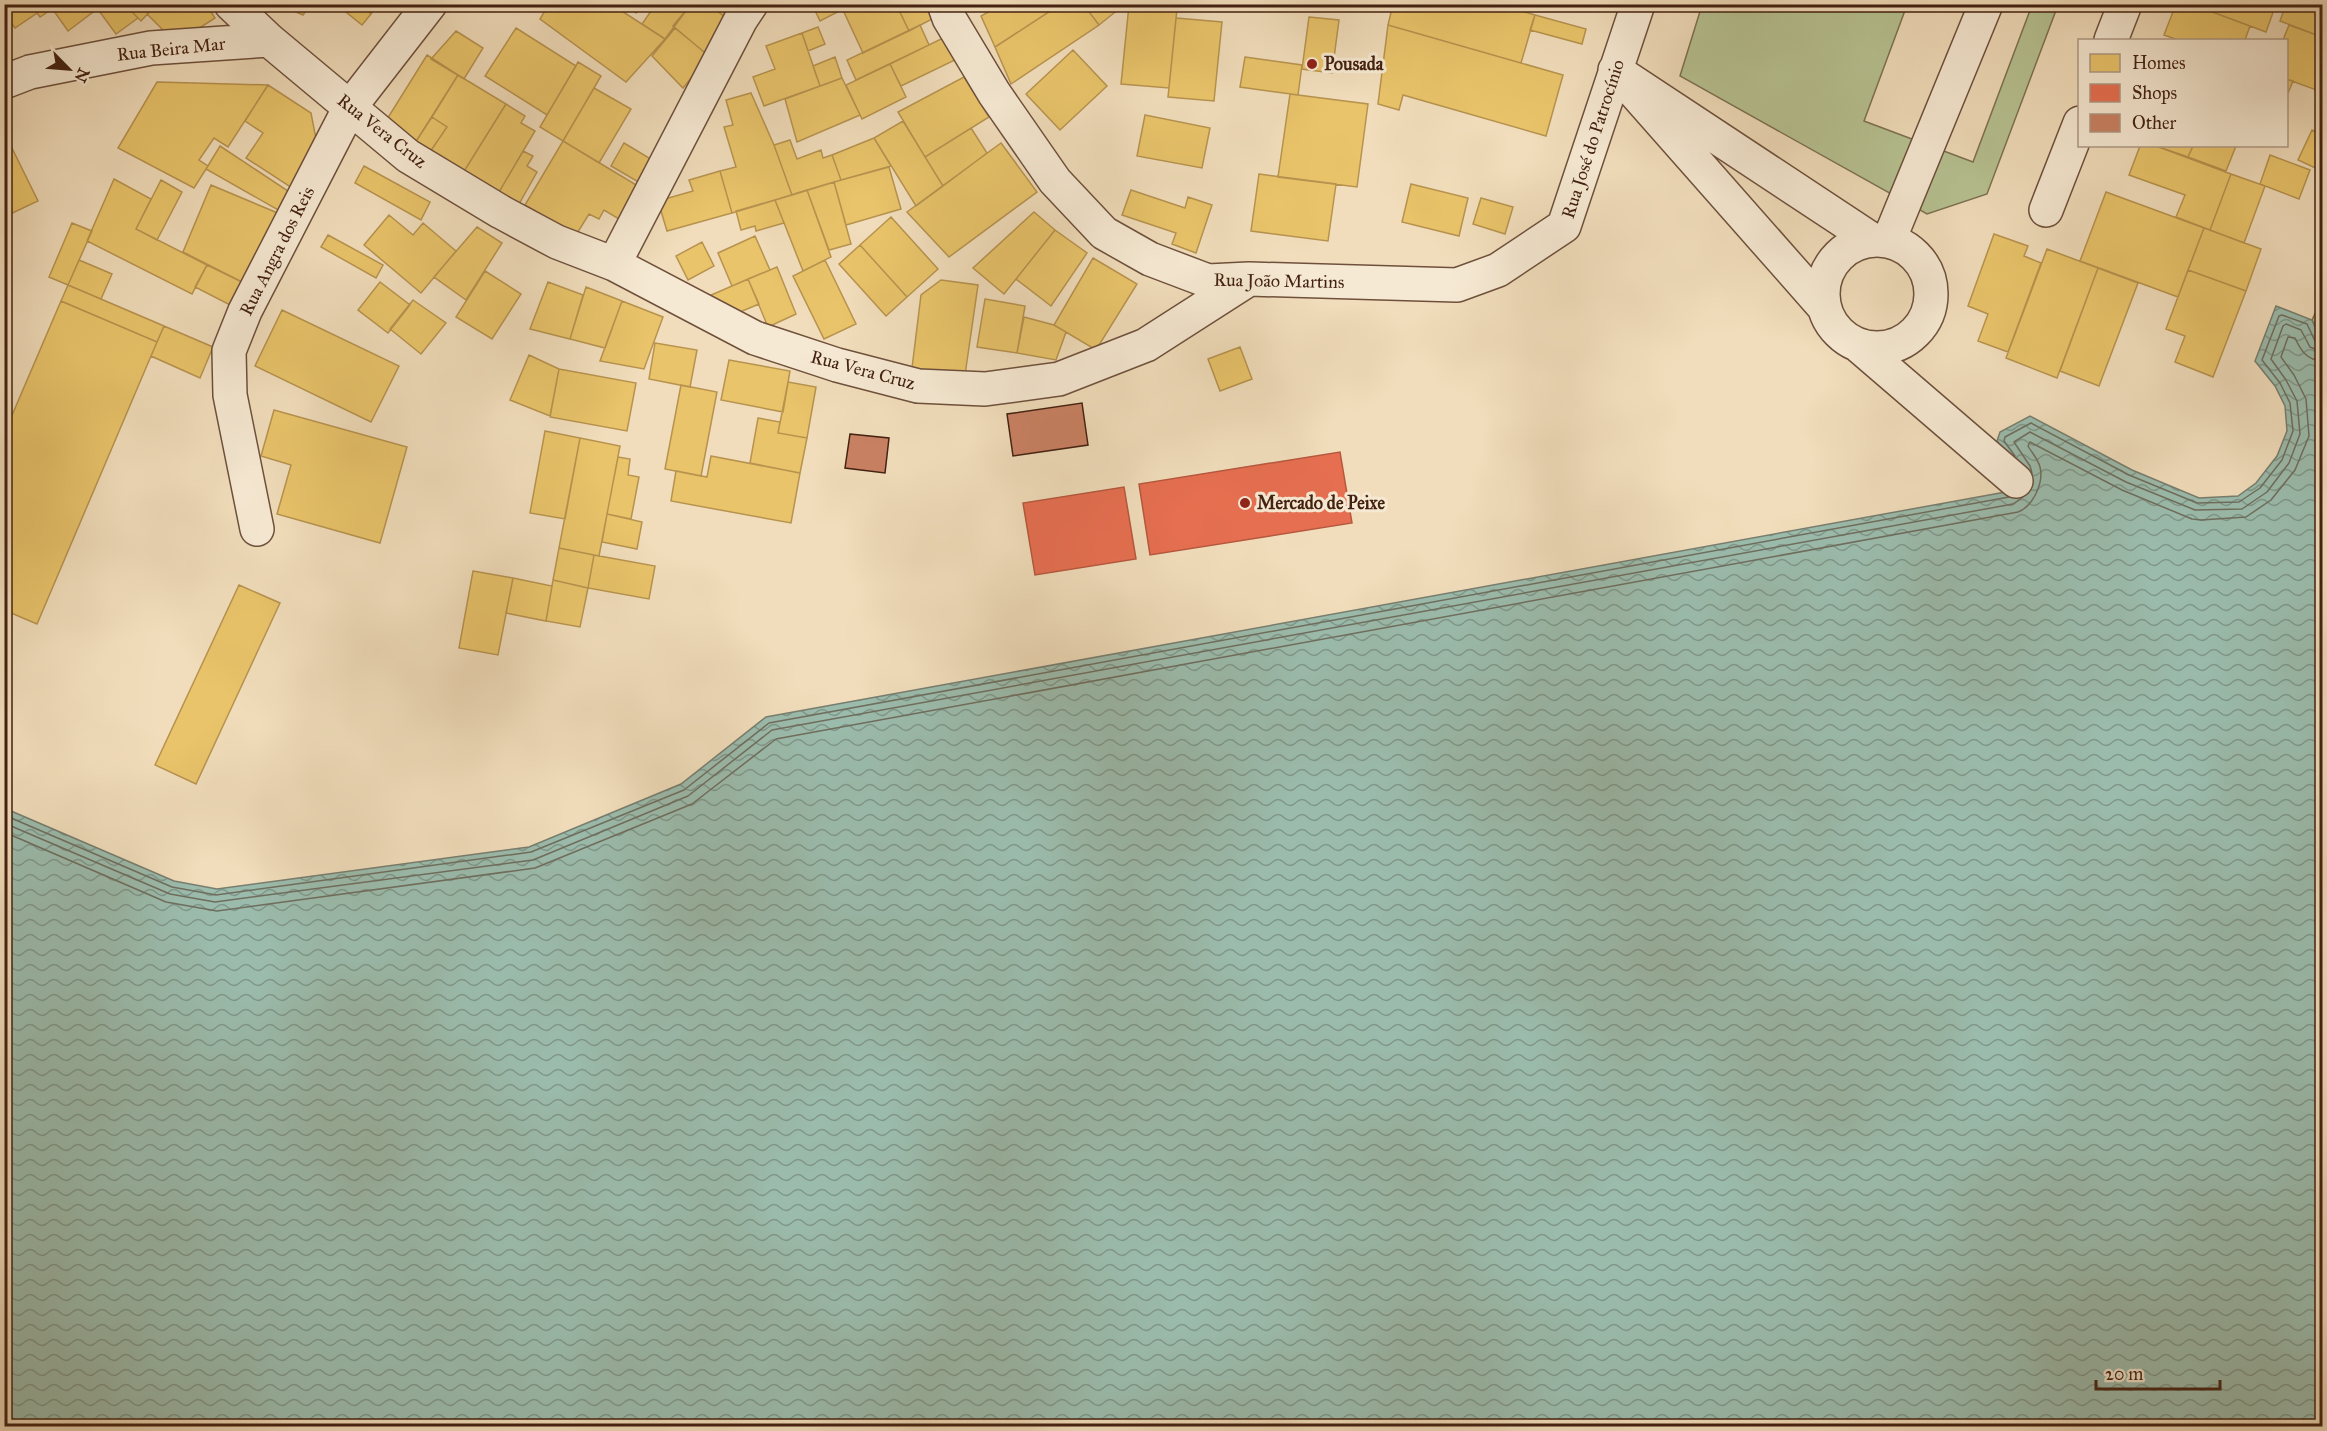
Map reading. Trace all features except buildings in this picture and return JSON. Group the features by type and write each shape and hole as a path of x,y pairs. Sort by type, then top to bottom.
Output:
{"street":[{"name":"Rua Vera Cruz","path":"231,4 269,40 408,156 501,212 557,242 614,264 755,338 837,365 918,386 985,389 1059,379 1146,345 1250,279"},
{"name":"Rua Angra dos Reis","path":"257,529 230,395 229,351 245,311 351,107 430,4"},
{"path":"614,264 741,19 751,4"},
{"name":"Rua João Martins","path":"944,4 949,18 1000,103 1055,181 1104,234 1150,259 1208,281 1250,279 1457,285"},
{"name":"Rua José do Patrocínio","path":"1457,285 1498,270 1564,226 1638,4"},
{"path":"1880,239 1986,4"},
{"path":"2111,39 2125,4"},
{"name":"Rua Beira Mar","path":"4,82 30,72 151,48 269,40"},
{"path":"1615,70 1880,239 1906,247 1919,258 1928,274 1931,291 1929,309 1922,325 1910,337 1893,346 1876,348 1859,346"},
{"path":"1615,70 1824,307"},
{"path":"2046,210 2078,126"},
{"path":"1880,239 1853,244 1838,255 1827,270 1822,288 1824,307 1830,324 1843,337 1859,346 2016,481"}],"green space":[{"path":"1702,5 1907,5 1864,121 1973,162 2032,5 2058,5 1987,194 1927,214 1680,76"},
{"path":"2322,299 2322,344 2312,320"}],"water":[{"path":"2276,306 2312,320 2322,344 2322,1426 5,1426 4,808 174,881 217,889 529,847 681,784 766,717 2011,491 2019,472 1997,441 2000,432 2030,416 2132,470 2199,498 2238,496 2256,483 2277,456 2287,431 2285,406 2275,386 2255,361"}],"place":[{"name":"Pousada","path":"1312,64"},
{"name":"Mercado de Peixe","path":"1245,503"}]}
